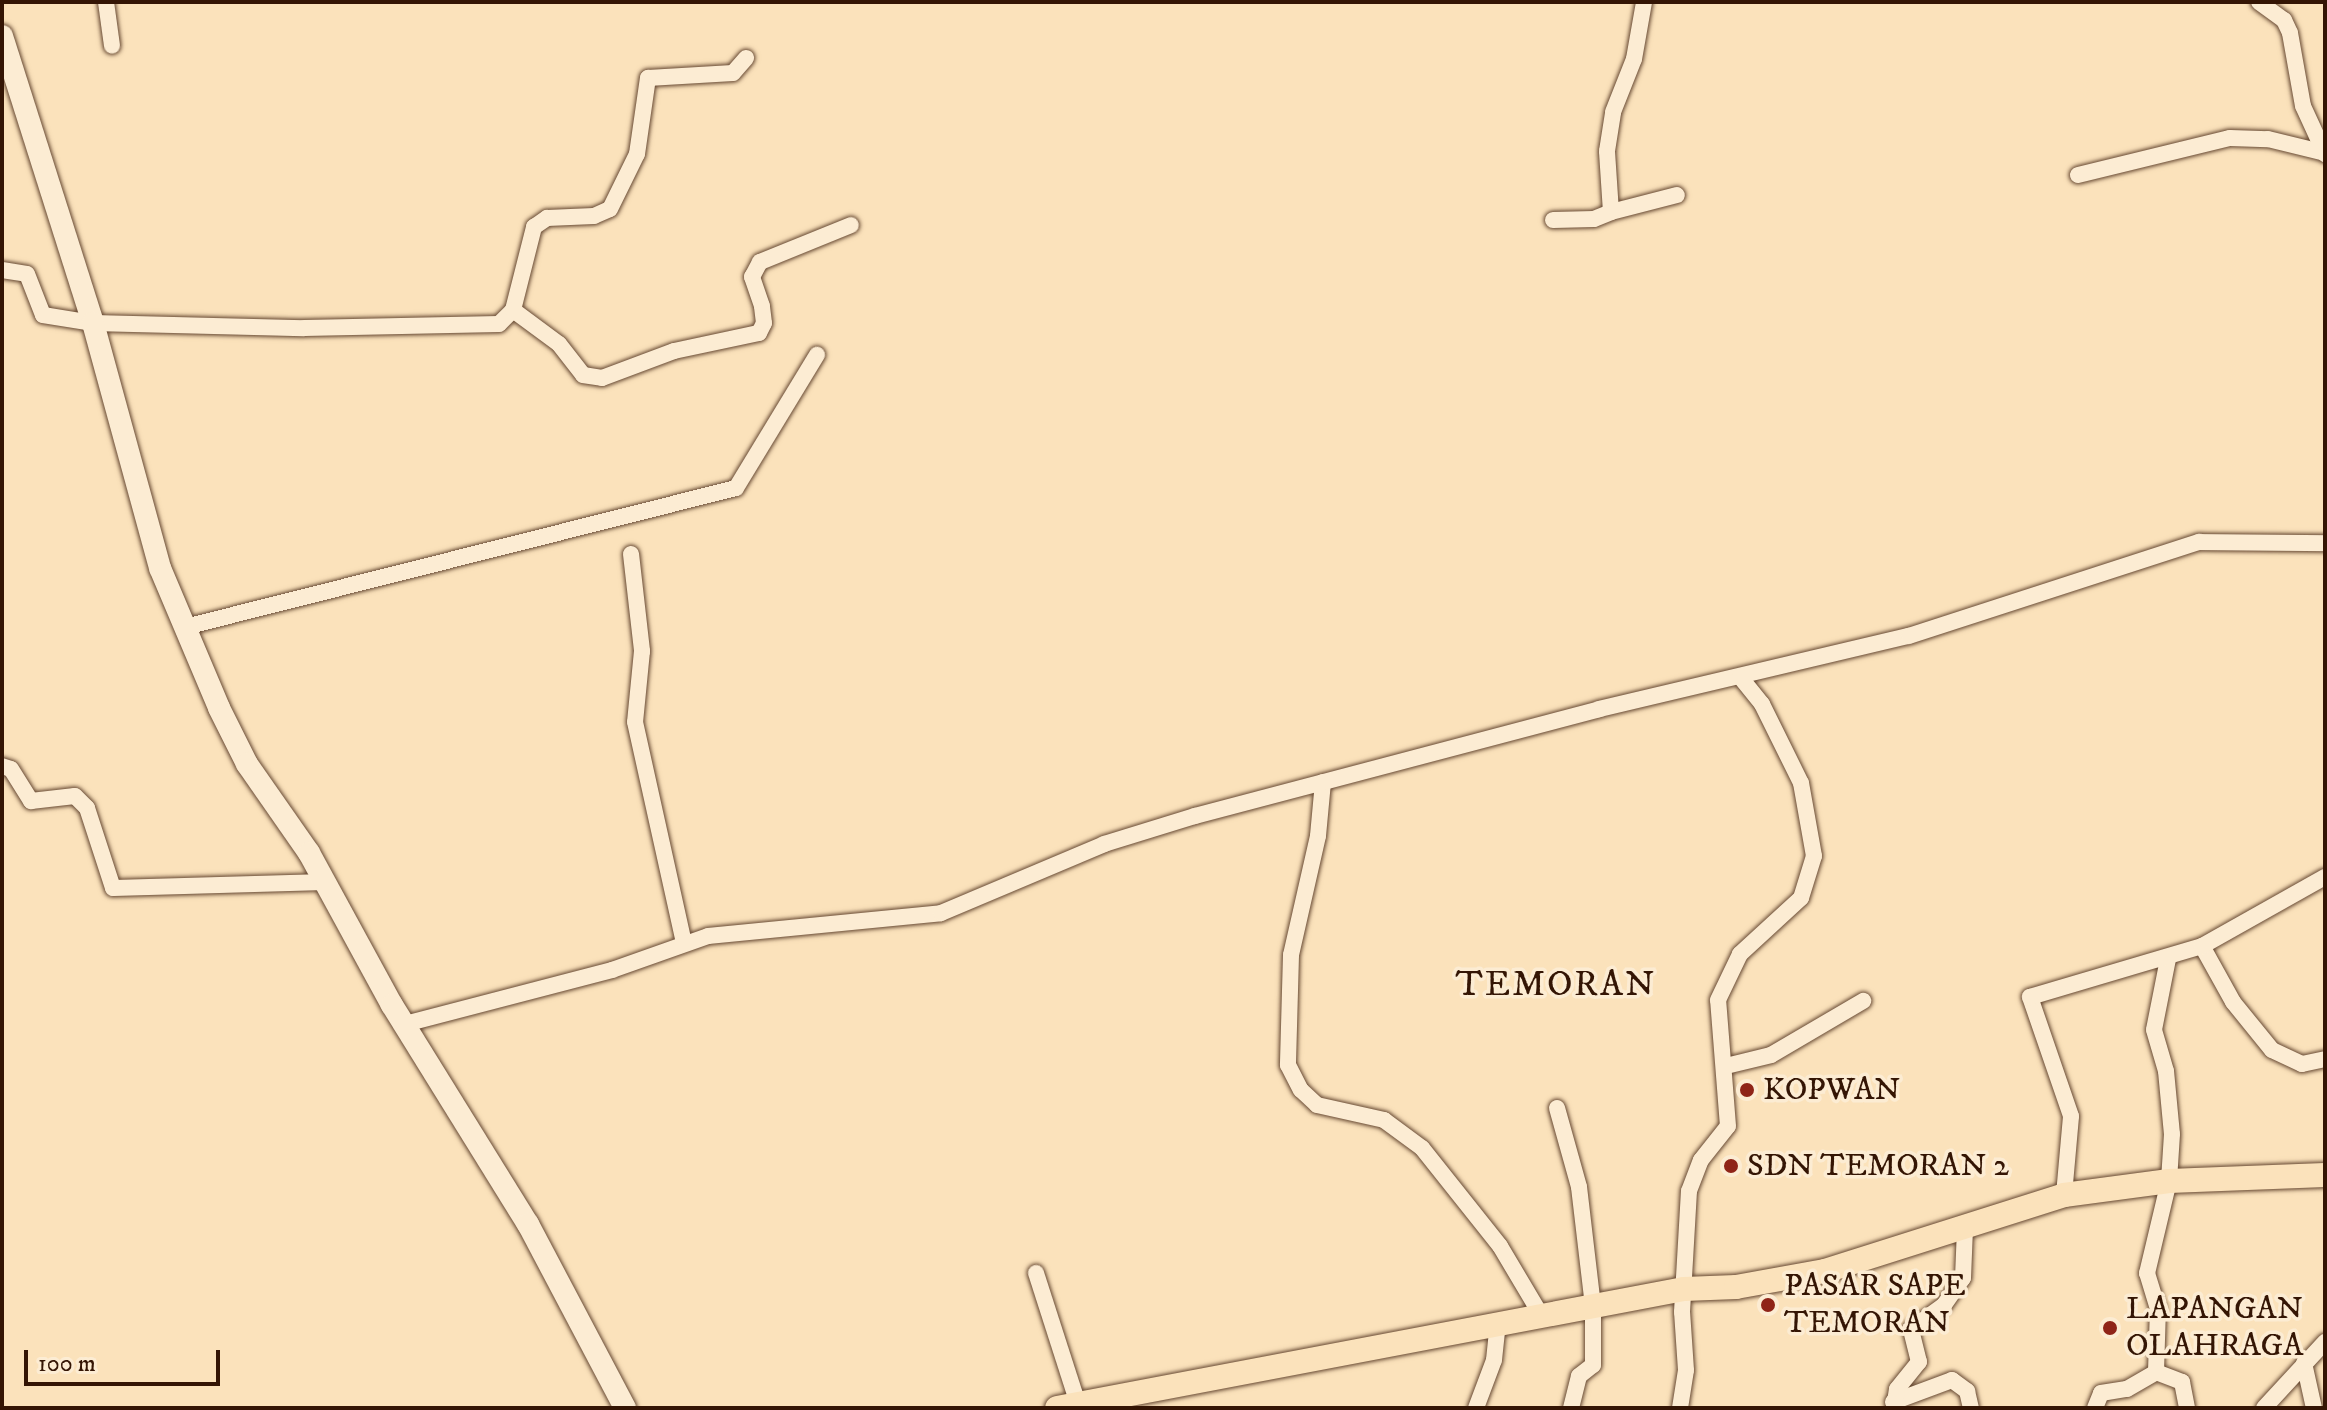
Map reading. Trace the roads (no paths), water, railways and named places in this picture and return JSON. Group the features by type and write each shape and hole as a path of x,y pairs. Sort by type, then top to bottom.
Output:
{"main road":[{"path":"1067,1406 1684,1289 1736,1287 1814,1274 1965,1229 2064,1195 2169,1181 2325,1175"}],"street":[{"path":"106,2 112,46"},
{"path":"1611,212 1607,151 1613,112 1634,59 1644,2"},
{"path":"2259,2 2284,20 2290,33 2303,106 2325,154"},
{"path":"2,36 93,323 160,568 247,764 326,882 405,1024 521,1212 625,1408"},
{"path":"2,270 27,274 43,315 93,323 481,329 499,324 513,310 534,227 547,218 594,216 610,209 637,154 648,78 733,73 746,58"},
{"path":"2078,175 2230,138 2268,139 2325,154"},
{"path":"1553,220 1594,219 1677,195"},
{"path":"513,310 559,344 583,375 602,378 674,351 759,333 764,323 762,306 752,277 760,262 851,225"},
{"path":"185,627 736,488 817,355"},
{"path":"405,1024 612,970 684,943 760,928 920,919 1104,844 1323,782 1909,636 2199,542 2325,543"},
{"path":"631,554 642,651 635,722 684,943"},
{"path":"1680,1408 1686,1370 1684,1289 1689,1191 1701,1160 1728,1126 1726,1066 1716,1010 1723,984 1749,943 1801,898 1814,856 1801,783 1762,704 1740,677"},
{"path":"2,766 11,769 31,801 75,796 87,808 113,888 326,882"},
{"path":"1323,782 1318,836 1291,955 1285,1031 1294,1078 1317,1105 1384,1120 1422,1148 1500,1246 1541,1315"},
{"path":"2064,1195 2071,1116 2030,997 2168,959 2202,946 2325,877"},
{"path":"2202,946 2233,1002 2272,1050 2302,1064 2325,1059"},
{"path":"2156,1372 2158,1308 2147,1273 2169,1181 2172,1114 2154,1030 2168,959"},
{"path":"1726,1066 1771,1055 1863,1001"},
{"path":"1557,1108 1579,1187 1593,1306 1593,1365 1579,1376 1571,1408"},
{"path":"1893,1405 1919,1362 1911,1329 1944,1305 1963,1278 1965,1229"},
{"path":"1036,1273 1067,1406"},
{"path":"1476,1408 1494,1360 1498,1324"},
{"path":"2264,1408 2325,1342"},
{"path":"2304,1363 2314,1408"},
{"path":"2095,1408 2101,1393 2127,1389 2156,1372"},
{"path":"2156,1372 2182,1382 2188,1391 2187,1408"},
{"path":"1893,1405 1952,1380 1967,1391 1971,1408"}],"place":[{"name":"KOPWAN","path":"1747,1090"},
{"name":"SDN TEMORAN 2","path":"1731,1166"},
{"name":"PASAR SAPE TEMORAN","path":"1768,1305"},
{"name":"LAPANGAN OLAHRAGA","path":"2110,1328"}],"district":[{"name":"TEMORAN","path":"1556,985"}]}
